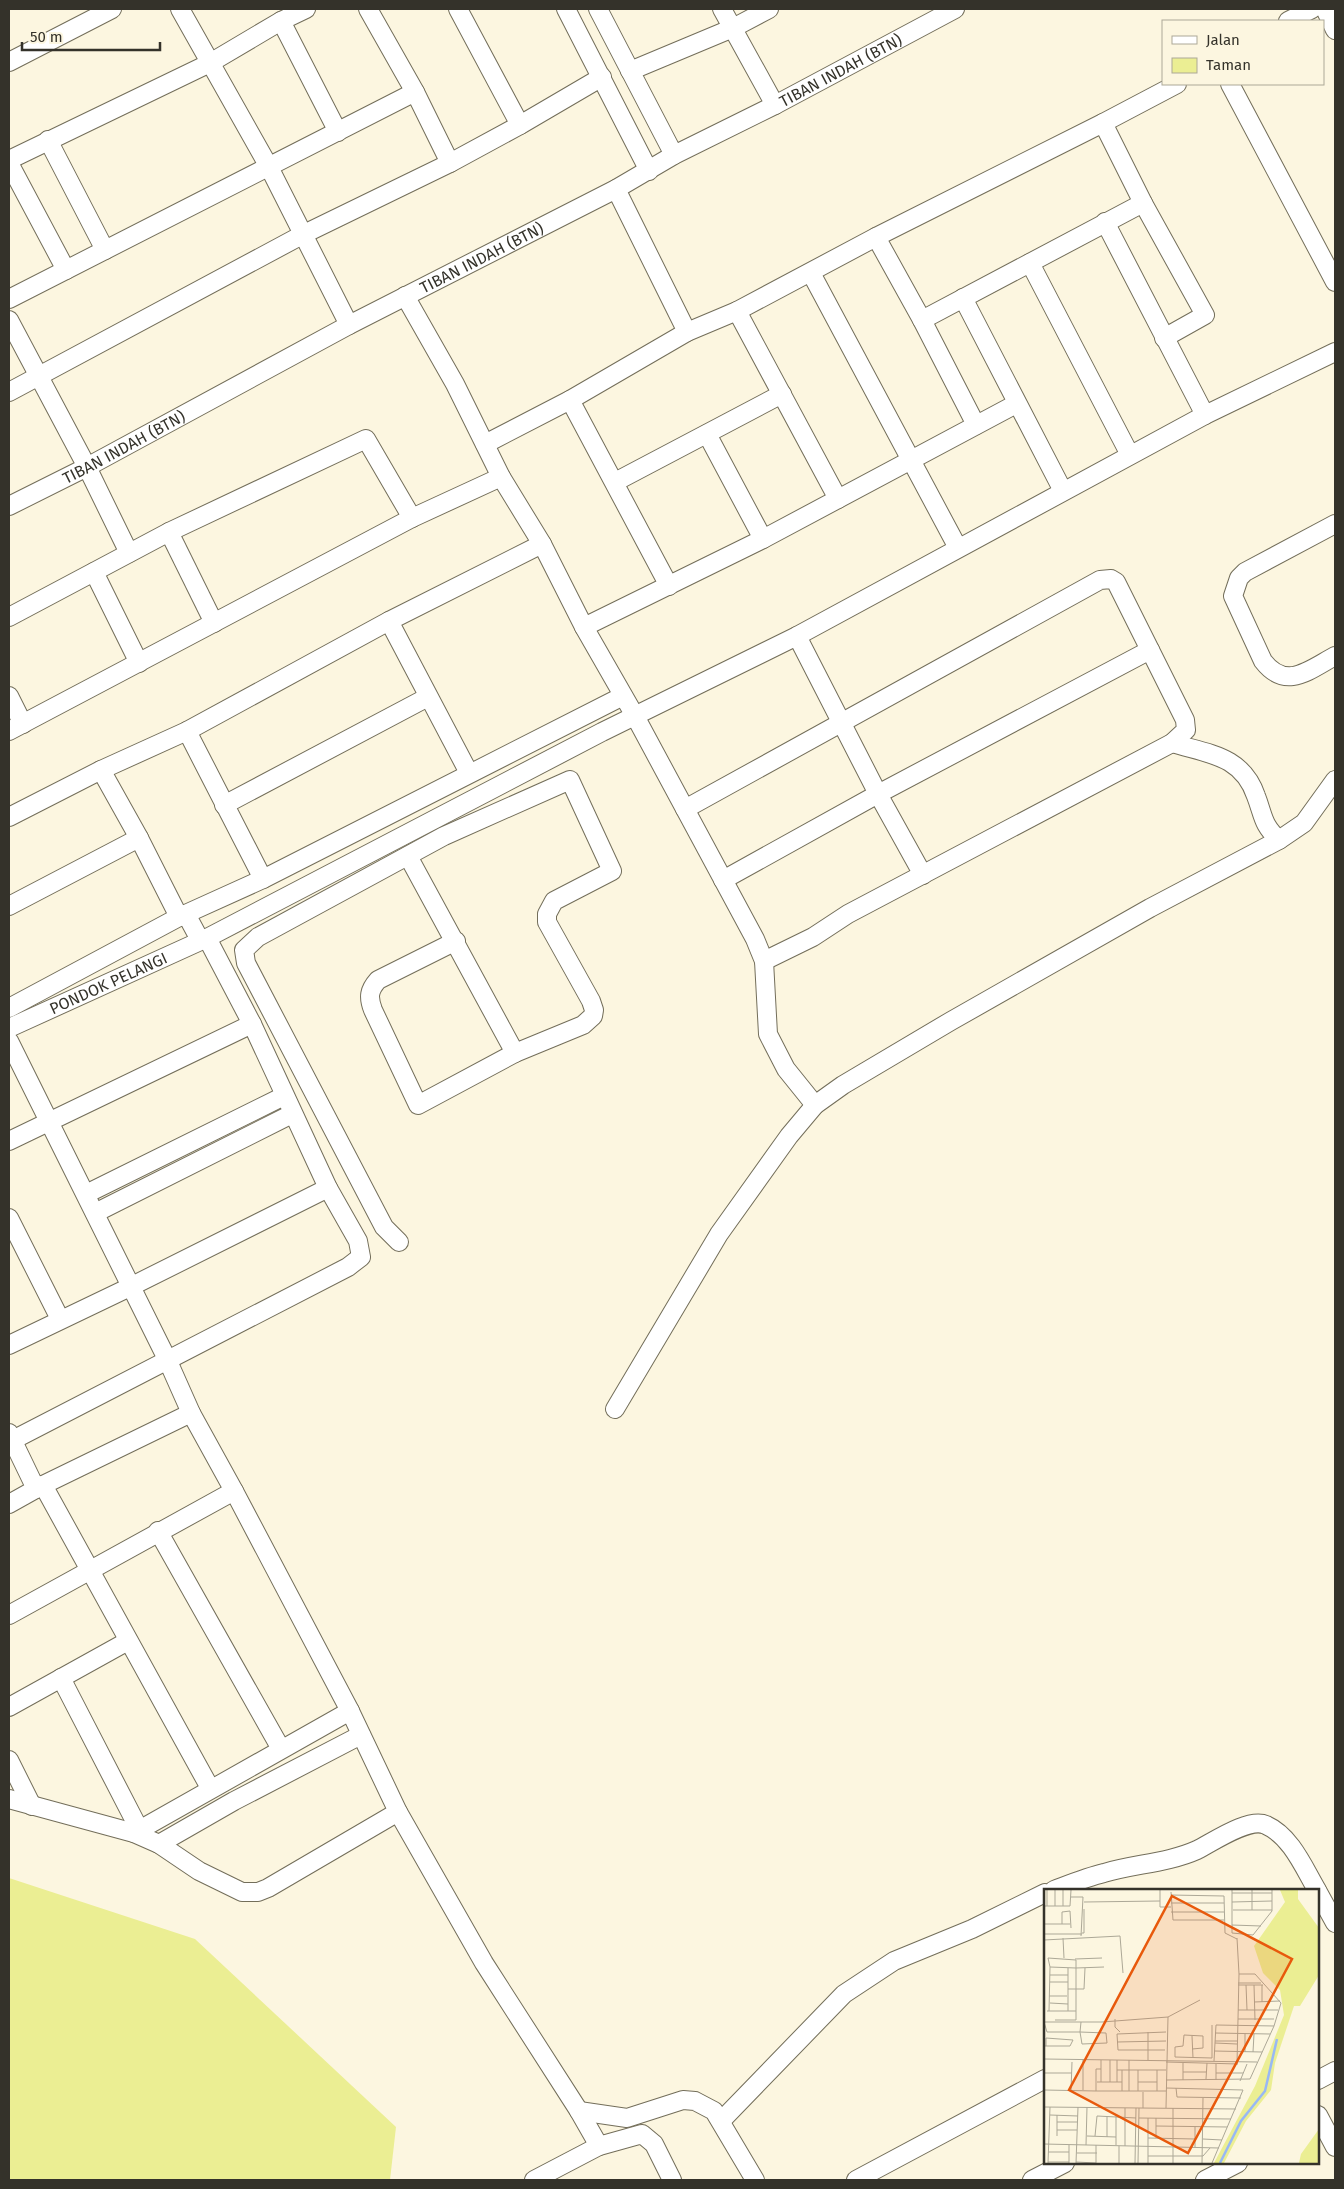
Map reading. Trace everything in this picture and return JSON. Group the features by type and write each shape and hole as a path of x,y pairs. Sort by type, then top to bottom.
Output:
{"street":[{"path":"9,62 112,9"},
{"path":"180,9 269,167 349,325"},
{"path":"66,270 9,161 48,140 210,63 281,21 306,9"},
{"path":"368,9 415,92 450,163"},
{"path":"458,9 520,125"},
{"path":"566,9 649,171"},
{"path":"598,9 674,156"},
{"path":"722,9 775,106"},
{"path":"630,70 733,28 769,9"},
{"name":"TIBAN INDAH (BTN)","path":"9,506 87,467 349,325 616,189 674,156 775,106 955,9"},
{"path":"1290,20 1312,9"},
{"path":"1325,9 1335,30"},
{"path":"281,21 338,132"},
{"path":"9,392 302,235 450,163 602,77"},
{"path":"485,444 570,400 687,332 738,311 876,237 1175,85"},
{"path":"1231,85 1335,282"},
{"path":"9,299 415,92"},
{"path":"1103,123 1143,203 1205,315 1164,338"},
{"path":"48,140 106,250"},
{"path":"616,189 687,332"},
{"path":"922,320 1143,203"},
{"path":"1105,222 1164,338 1206,415"},
{"path":"876,237 922,320 976,425"},
{"path":"1030,262 1130,455"},
{"path":"811,272 958,548"},
{"path":"405,296 455,384 501,477 542,544 584,627 635,716 755,939 764,961 768,1034 786,1069 815,1105"},
{"path":"963,298 1016,404 1063,491"},
{"path":"738,311 838,499"},
{"path":"9,320 87,467 129,553"},
{"name":"PONDOK PELANGI","path":"9,1028 204,939 635,716 797,636 1130,455 1206,415 1335,352"},
{"path":"615,482 782,394"},
{"path":"570,400 669,586"},
{"path":"584,627 763,538 1016,404"},
{"path":"707,434 763,538"},
{"path":"9,617 169,532 366,439 412,518"},
{"path":"9,696 16,728 412,518 501,477"},
{"path":"1335,524 1245,572 1238,578 1233,596 1263,662 1278,676 1291,677 1297,675 1335,656"},
{"path":"169,532 214,623"},
{"path":"9,817 101,770 188,731 388,621 542,544"},
{"path":"94,572 138,663"},
{"path":"685,809 1100,580 1116,582 1186,725 1183,734 1172,743 848,914 812,937 764,961"},
{"path":"388,621 468,773"},
{"path":"797,636 878,794 923,875"},
{"path":"723,880 878,794 1150,650"},
{"path":"9,1008 182,916 263,879 468,773 623,696"},
{"path":"224,805 428,697"},
{"path":"188,731 263,879"},
{"path":"1172,743 1230,761 1239,767 1256,796 1268,829 1279,840"},
{"path":"101,770 182,916 204,939 252,1024 292,1114 328,1188 358,1242 361,1257 356,1263 10,1438 91,1570 128,1641 210,1788"},
{"path":"399,1242 384,1227 244,956 244,950 258,937 444,836 570,780 612,871 554,902 547,914 548,922 591,1001 594,1010 593,1016 583,1025 515,1053 418,1105 373,1010 369,995 378,980 456,941"},
{"path":"615,1409 719,1234 788,1136 815,1105 843,1085 959,1016 1150,908 1279,840 1304,824 1335,780"},
{"path":"436,820 444,836"},
{"path":"9,906 139,838"},
{"path":"408,856 456,941 515,1053"},
{"path":"9,1141 252,1024"},
{"path":"9,1041 167,1359 191,1413 350,1711 398,1812 484,1963 579,2111 599,2146"},
{"path":"86,1194 284,1096"},
{"path":"95,1214 292,1114"},
{"path":"9,1345 328,1188"},
{"path":"9,1218 60,1319"},
{"path":"9,1504 191,1413"},
{"path":"9,1615 158,1531 234,1491"},
{"path":"158,1531 281,1749"},
{"path":"9,1707 128,1641"},
{"path":"61,1678 137,1831"},
{"path":"137,1831 210,1788 350,1711"},
{"path":"159,1844 234,1801 362,1735"},
{"path":"9,1760 32,1806"},
{"path":"9,1799 137,1831 199,1871 242,1892 258,1892 268,1888 398,1812"},
{"path":"1057,1889 1104,1872 1156,1862 1194,1851 1251,1823 1265,1824 1278,1832 1296,1852 1316,1889"},
{"path":"721,2121 844,1994 894,1960 972,1929 1044,1894"},
{"path":"1319,1895 1335,1923"},
{"path":"1319,2079 1335,2070"},
{"path":"856,2180 1044,2082"},
{"path":"579,2111 628,2118 683,2100 695,2100 714,2111 755,2180"},
{"path":"626,2138 628,2118"},
{"path":"1319,2118 1335,2147"},
{"path":"534,2180 599,2146 642,2134 649,2138 672,2180"},
{"path":"1032,2180 1063,2164"},
{"path":"1205,2180 1236,2164"}],"green space":[{"path":"9,1878 195,1939 396,2127 390,2180 9,2180"}]}
